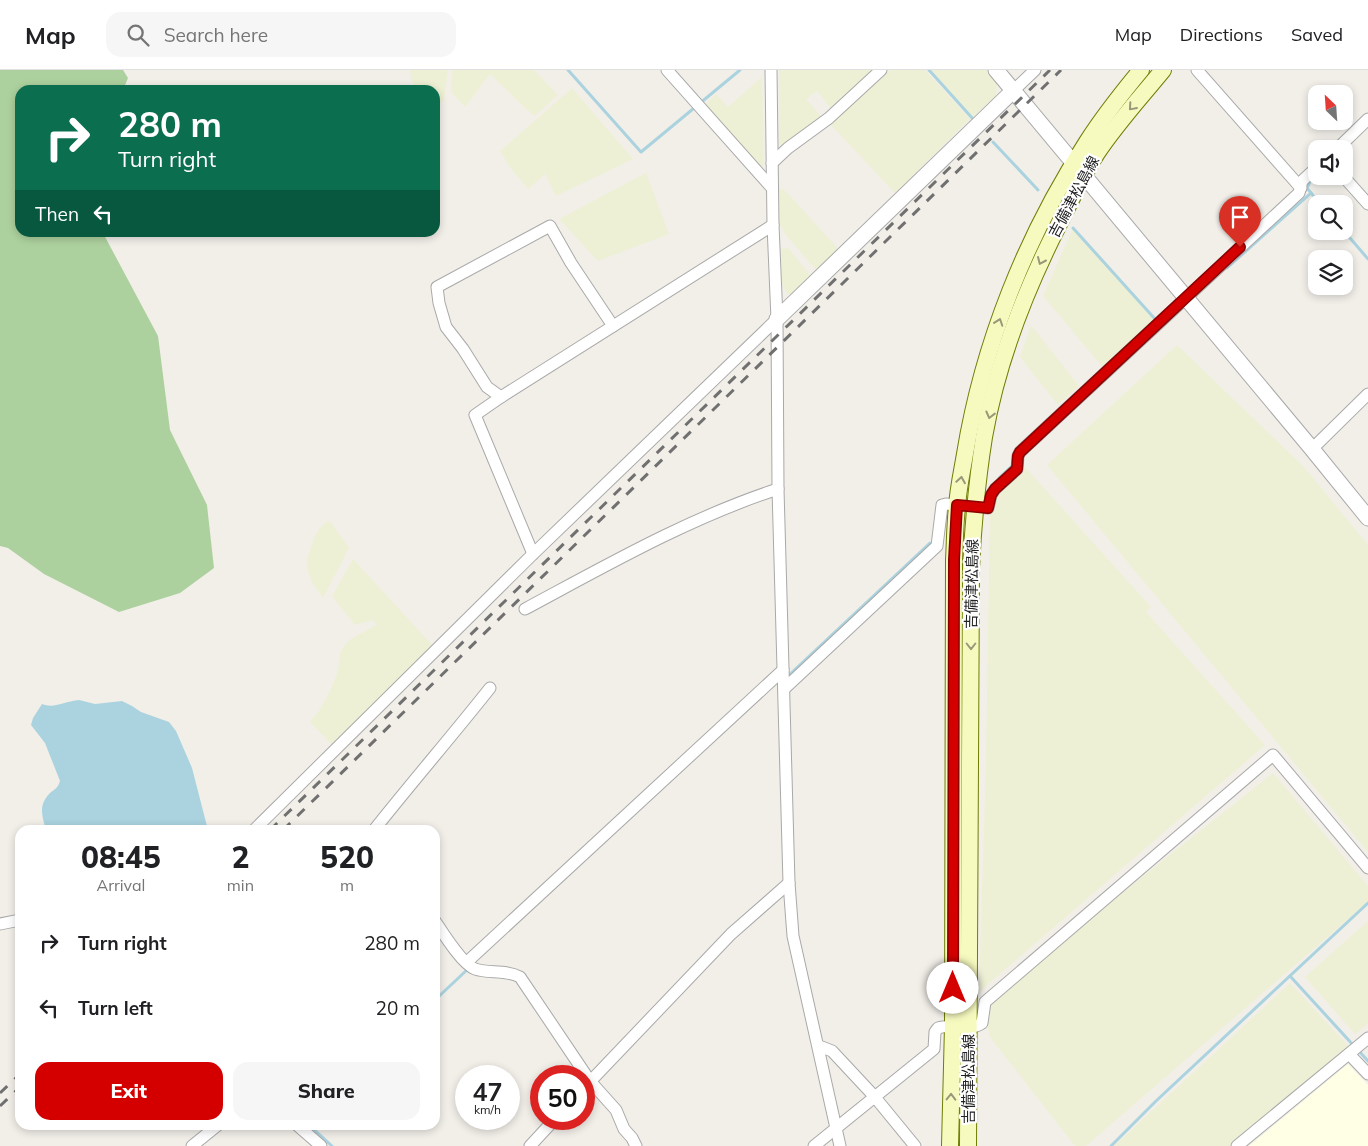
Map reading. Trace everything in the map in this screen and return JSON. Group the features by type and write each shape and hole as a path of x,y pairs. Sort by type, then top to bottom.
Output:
{"main road":[{"name":"吉備津松島線","path":"950,1146 961,1026 971,569 974,507 984,436 1002,364 1022,304 1079,170 1105,115 1142,70"},
{"name":"吉備津松島線","path":"968,1146 961,1026 954,560 957,505 970,427 988,355 1008,295 1046,215 1079,170 1096,155 1116,126 1163,70"}],"street":[{"path":"667,70 772,188"},
{"path":"771,70 773,226 778,319 778,489 789,883 793,936 840,1146"},
{"path":"772,163 788,148 828,118 881,70"},
{"path":"996,70 1189,300 1368,518"},
{"path":"259,825 533,554 1035,70"},
{"path":"1197,70 1300,188"},
{"path":"1347,140 1368,120"},
{"path":"470,965 784,679 937,546 941,507 946,504 988,508 991,495 995,489 1017,469 1020,452 1189,300 1299,193 1302,181 1308,175"},
{"path":"1352,185 1368,204"},
{"path":"501,396 487,387 463,349 446,327 439,303 437,287 550,226 571,263 613,326"},
{"path":"533,554 475,415 501,396 773,226"},
{"path":"1312,449 1368,394"},
{"path":"525,609 623,556 690,524 748,499 778,489"},
{"path":"378,825 441,747 456,732 490,688"},
{"path":"814,1146 934,1049 935,1032 938,1028 978,1026 982,1023 985,1002 1273,755 1316,809 1368,868"},
{"path":"595,1077 731,934 789,883"},
{"path":"0,924 15,921"},
{"path":"440,928 462,959 470,965 513,973 520,977 575,1065"},
{"path":"1237,1146 1368,1038"},
{"path":"819,1046 832,1051 874,1096 915,1146"},
{"path":"1354,1050 1368,1074"},
{"path":"595,1092 616,1110 624,1128 636,1146"},
{"path":"192,1146 212,1130"},
{"path":"303,1130 320,1146"},
{"path":"530,1146 545,1130"}],"shaded area":[{"path":"410,70 448,70 444,101 440,102 440,85 414,85"},
{"path":"452,70 534,70 558,95 535,116 490,74 465,107 451,92"},
{"path":"779,70 877,70 832,110 817,91 806,99 822,117 782,147 779,143"},
{"path":"890,70 925,70 970,119 895,193 830,124"},
{"path":"931,70 987,70 997,81 996,96 973,117"},
{"path":"762,77 764,165 760,167 705,105 716,94 728,107"},
{"path":"572,88 633,159 556,196 545,174 528,189 512,170 500,151"},
{"path":"646,173 669,234 598,261 559,219"},
{"path":"779,188 792,198 839,250 817,271 785,234 779,223"},
{"path":"1073,228 1155,319 1106,371 1043,296"},
{"path":"788,248 812,277 795,295 787,294 782,284 781,249"},
{"path":"1031,325 1079,386 1058,405 1020,357"},
{"path":"1177,345 1304,467 1368,545 1368,852 1047,465"},
{"path":"1018,466 1026,468 1151,607 1146,612 1265,745 979,992 986,758 990,505"},
{"path":"328,521 331,522 349,548 323,598 313,584 308,572 307,559 314,538 320,528"},
{"path":"353,559 435,648 334,747 310,722 319,711 331,689 338,671 340,653 343,647 351,639 376,625 373,620 355,625 332,596"},
{"path":"1273,773 1368,886 1368,902 1086,1146 1075,1146 989,1036 985,1002"},
{"path":"1368,921 1368,1024 1355,1034 1305,977"},
{"path":"1290,983 1350,1048 1231,1146 1114,1146"},
{"path":"1348,1064 1368,1085 1368,1146 1249,1146"}],"green space":[{"path":"0,70 123,70 128,78 125,85 15,85 15,237 105,237 158,336 170,430 207,505 214,568 180,593 119,612 44,574 8,548 0,546"}],"water":[{"path":"79,700 95,704 122,701 141,712 169,722 176,731 192,768 207,825 45,825 42,806 46,797 57,787 60,781 45,743 31,725 42,704 56,705"}],"waterway":[{"path":"568,70 641,152 740,70"},
{"path":"929,70 973,119"},
{"path":"993,142 1038,190"},
{"path":"1308,185 1307,188 1313,195"},
{"path":"1227,268 1311,193"},
{"path":"1073,228 1155,319"},
{"path":"1352,240 1368,259"},
{"path":"999,478 1015,463"},
{"path":"787,677 930,543"},
{"path":"1111,1146 1156,1101 1368,903"},
{"path":"440,995 469,968"},
{"path":"1290,976 1354,1046"},
{"path":"1358,1050 1368,1061"},
{"path":"314,1130 332,1146"}],"railway":[{"path":"275,825 1050,70"},
{"path":"288,825 1061,70"},
{"path":"0,1093 15,1079"},
{"path":"0,1106 15,1092"}],"route":[{"path":"953,988 954,560 957,505 987,509 995,489 1017,469 1020,452 1240,247"}]}
